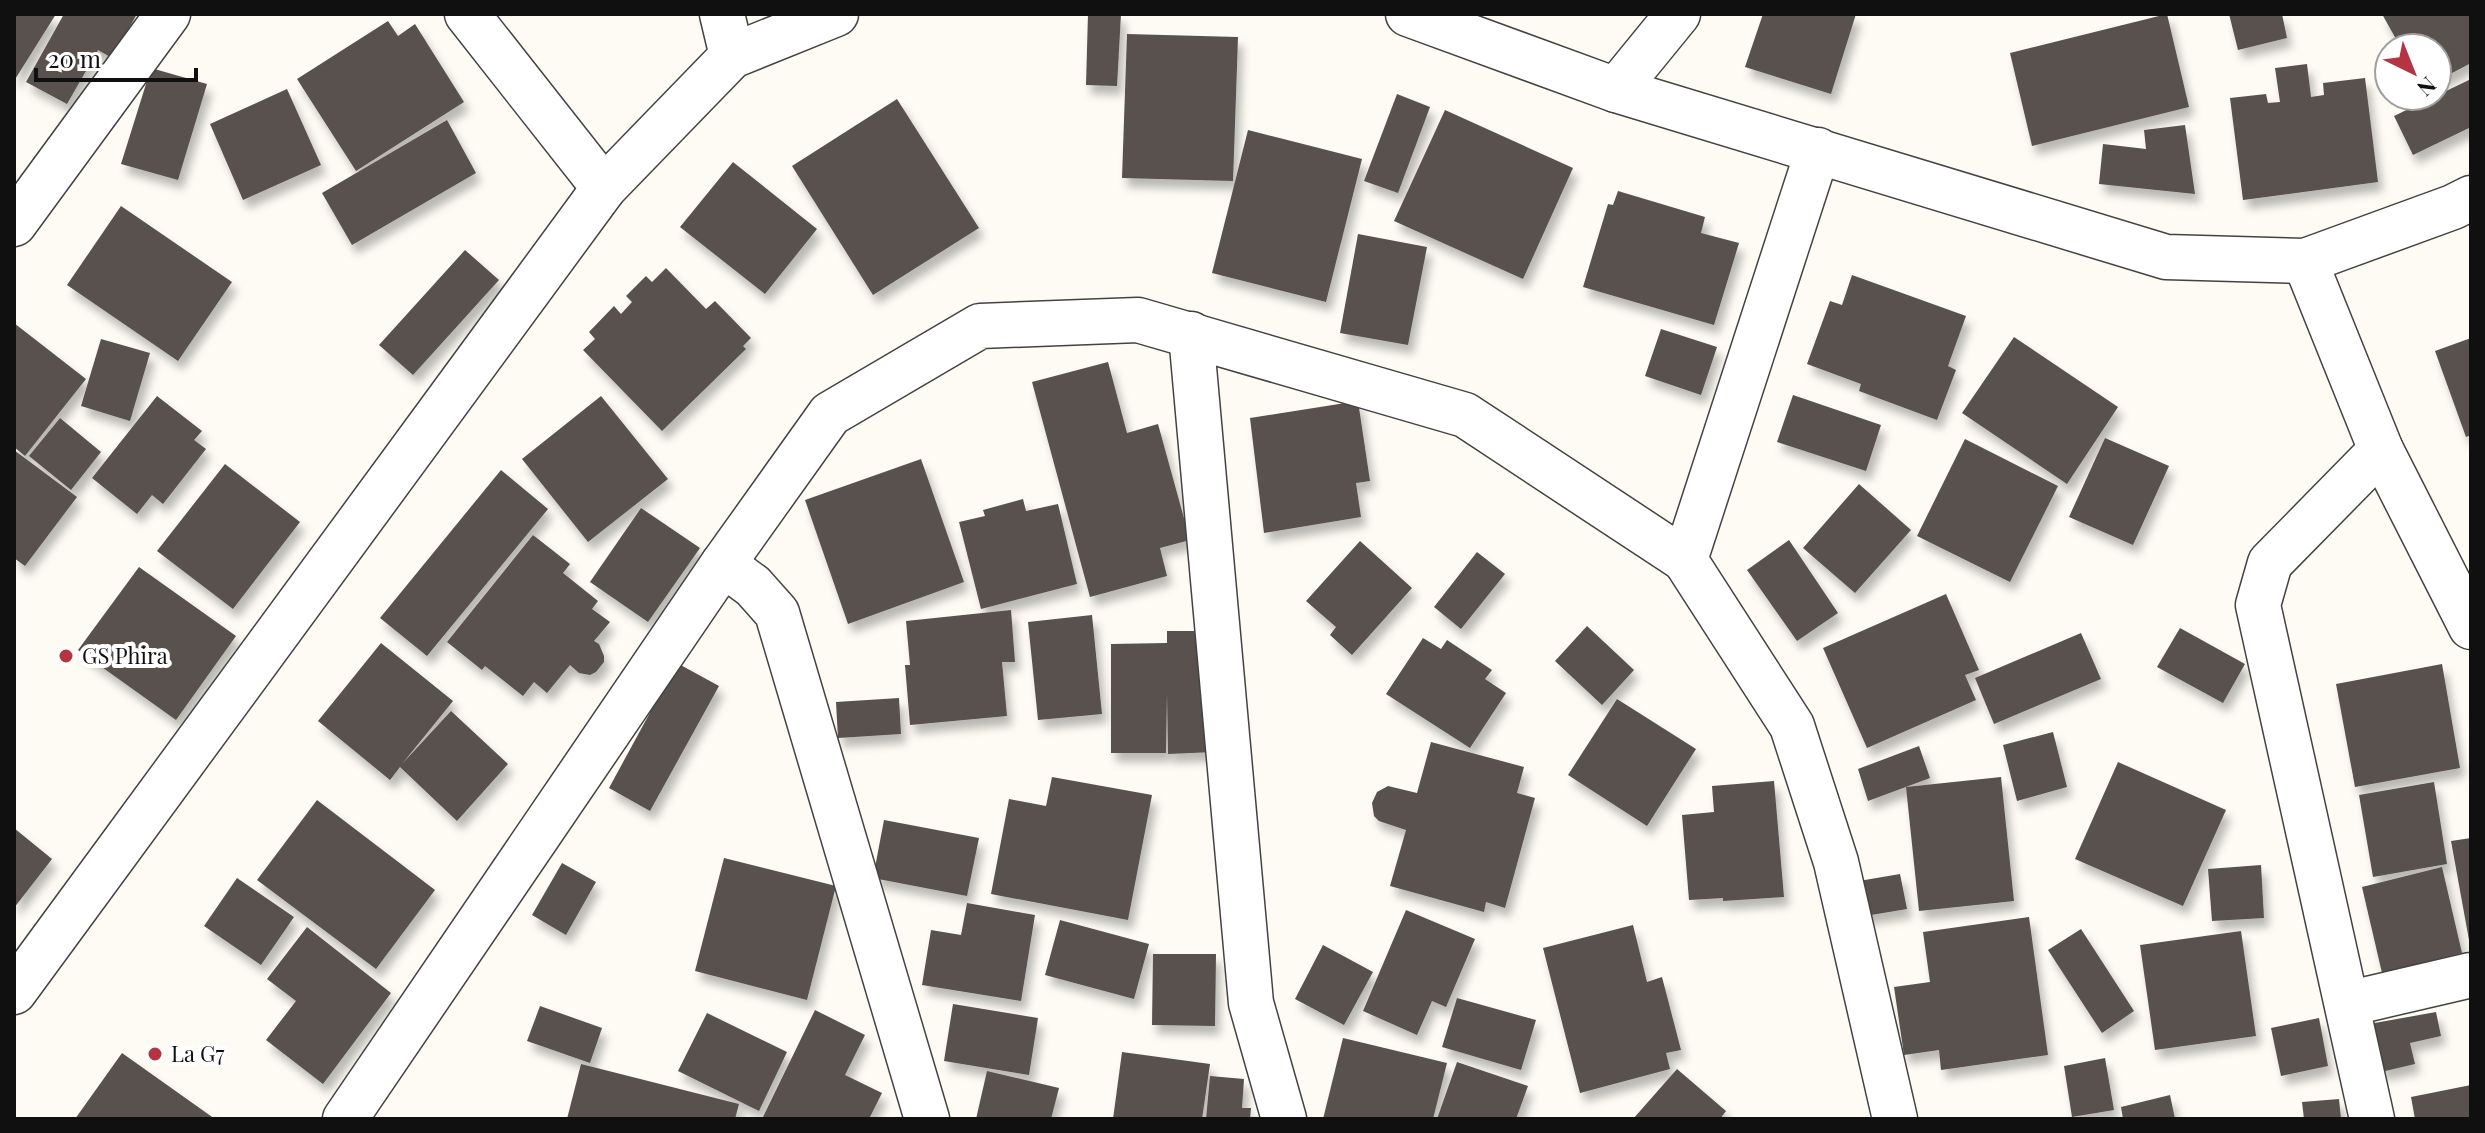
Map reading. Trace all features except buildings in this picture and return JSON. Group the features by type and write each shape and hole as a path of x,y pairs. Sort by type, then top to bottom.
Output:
{"street":[{"path":"14,224 168,14"},
{"path":"467,14 604,188"},
{"path":"722,14 732,56"},
{"path":"14,992 604,188 732,56 836,14"},
{"path":"1408,14 1616,90 2166,257 2305,261 2471,198"},
{"path":"1616,90 1678,14"},
{"path":"1685,560 1818,150"},
{"path":"2305,261 2381,450 2471,627"},
{"path":"345,1119 723,564 830,414 980,326 1138,320 1465,415 1685,560 1792,726 1836,862 1895,1119"},
{"path":"1191,334 1251,1003 1284,1119"},
{"path":"2372,1119 2258,605 2270,563 2381,450"},
{"path":"723,564 753,586 777,613 927,1119"},
{"path":"2347,1004 2471,975"}],"place":[{"name":"GS Phira","path":"66,656"},
{"name":"La G7","path":"155,1054"}]}
